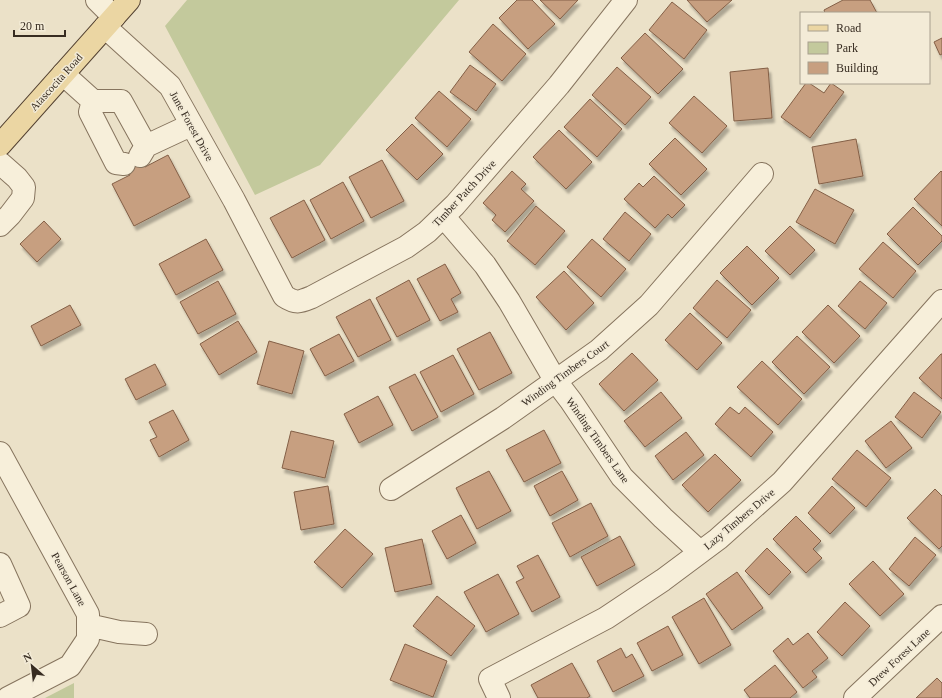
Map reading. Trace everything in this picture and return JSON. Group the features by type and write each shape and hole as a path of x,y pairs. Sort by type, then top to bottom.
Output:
{"main road":[{"name":"Atascocita Road","path":"3,137 63,74 129,0"}],"street":[{"name":"June Forest Drive","path":"97,0 110,22 170,86 234,200"},
{"name":"Timber Patch Drive","path":"234,200 284,296 292,301 300,302 312,297 406,247 428,232 444,217 559,85 626,0"},
{"path":"63,74 93,101 120,101 137,156"},
{"path":"93,101 90,112 116,163 137,156 192,125"},
{"path":"0,162 24,186 23,198 0,225"},
{"name":"Winding Timbers Court","path":"392,489 496,422 599,350 649,305 762,174"},
{"name":"Winding Timbers Lane","path":"444,217 485,265 510,301 555,380 571,401 622,477 700,552"},
{"name":"Lazy Timbers Drive","path":"495,688 663,580 718,539 782,482 942,301"},
{"name":"Pearson Lane","path":"0,453 88,614 88,639 70,666 8,698"},
{"path":"0,564 19,606 0,616"},
{"name":"Drew Forest Lane","path":"855,698 942,616"},
{"path":"88,625 118,632 146,634"}],"green space":[{"path":"187,0 459,0 320,165 255,195 165,26"},
{"path":"74,683 74,698 45,698"}],"building":[{"path":"517,0 532,0 555,24 528,49 499,18"},
{"path":"540,0 578,0 560,19"},
{"path":"687,0 732,0 707,22"},
{"path":"843,0 870,0 876,12 825,12 824,10"},
{"path":"672,2 707,30 684,59 649,30"},
{"path":"493,24 526,54 502,81 469,52"},
{"path":"645,33 683,69 658,94 621,58"},
{"path":"942,38 942,54 940,55 934,42"},
{"path":"470,65 496,84 476,111 450,92"},
{"path":"617,67 651,97 625,125 592,95"},
{"path":"768,68 772,118 734,121 730,72"},
{"path":"805,84 810,84 824,93 830,84 832,84 844,92 810,138 781,117"},
{"path":"439,91 471,119 447,147 415,118"},
{"path":"694,96 727,126 702,153 669,123"},
{"path":"590,99 622,129 597,157 564,127"},
{"path":"412,124 443,154 417,180 386,150"},
{"path":"559,130 592,162 566,189 533,157"},
{"path":"675,138 707,169 681,195 649,164"},
{"path":"856,139 863,176 819,184 812,147"},
{"path":"138,153 145,167 168,155 190,197 134,226 112,184 130,175 122,161"},
{"path":"382,160 404,201 371,218 349,177"},
{"path":"512,171 526,184 521,189 534,201 505,232 492,220 496,215 483,203"},
{"path":"941,171 942,172 942,226 914,199"},
{"path":"654,176 685,205 672,218 668,214 655,228 624,199 639,183 643,187"},
{"path":"343,182 364,221 331,239 310,200"},
{"path":"815,189 854,210 835,244 796,222"},
{"path":"304,200 325,240 292,258 270,218"},
{"path":"536,206 565,231 535,265 507,241"},
{"path":"913,207 942,236 942,241 918,265 887,234"},
{"path":"625,212 651,234 629,261 603,239"},
{"path":"44,221 61,239 37,262 20,244"},
{"path":"790,226 815,250 790,275 765,251"},
{"path":"206,239 223,270 176,295 159,264"},
{"path":"592,239 626,269 601,297 567,267"},
{"path":"883,242 916,271 893,298 859,269"},
{"path":"747,246 779,278 752,305 720,273"},
{"path":"445,264 461,293 451,299 458,312 440,321 417,279"},
{"path":"564,271 594,303 566,330 536,297"},
{"path":"409,280 430,320 397,337 376,298"},
{"path":"717,280 751,310 727,338 693,308"},
{"path":"218,281 236,314 198,334 180,302"},
{"path":"860,281 887,303 865,329 838,306"},
{"path":"370,299 391,340 358,357 336,317"},
{"path":"70,305 81,325 41,346 31,326"},
{"path":"828,305 860,336 834,363 802,332"},
{"path":"690,313 722,343 697,370 665,340"},
{"path":"238,321 257,352 219,375 200,344"},
{"path":"490,332 512,373 479,390 457,349"},
{"path":"339,334 354,361 325,376 310,349"},
{"path":"797,336 830,367 804,394 772,362"},
{"path":"269,341 304,351 292,394 257,384"},
{"path":"632,353 658,380 624,411 599,384"},
{"path":"942,354 942,399 919,378"},
{"path":"453,355 474,394 441,412 420,372"},
{"path":"762,361 802,399 778,425 737,387"},
{"path":"155,364 166,385 136,400 125,379"},
{"path":"415,374 438,417 412,431 389,387"},
{"path":"661,392 682,418 645,447 624,421"},
{"path":"914,392 941,412 922,438 895,417"},
{"path":"378,396 393,425 359,443 344,414"},
{"path":"730,407 739,414 745,407 773,432 751,457 715,424"},
{"path":"173,410 189,440 159,457 150,440 157,437 149,422"},
{"path":"891,421 912,448 886,468 865,441"},
{"path":"544,430 561,463 524,482 506,450"},
{"path":"291,431 334,441 325,478 282,468"},
{"path":"686,432 704,455 673,480 655,456"},
{"path":"857,450 891,478 866,507 832,479"},
{"path":"715,454 741,480 708,512 682,485"},
{"path":"489,471 511,511 477,529 456,488"},
{"path":"562,471 578,500 550,516 534,486"},
{"path":"328,486 334,524 301,530 294,492"},
{"path":"832,486 855,508 830,534 808,513"},
{"path":"935,489 942,496 942,546 939,549 907,518"},
{"path":"591,503 608,536 570,557 552,523"},
{"path":"461,515 476,543 447,559 432,531"},
{"path":"796,516 821,541 813,549 822,558 806,573 773,539"},
{"path":"345,529 373,554 342,588 314,562"},
{"path":"620,536 635,565 597,586 581,557"},
{"path":"915,537 936,555 909,586 889,569"},
{"path":"422,539 432,584 395,592 385,548"},
{"path":"767,548 791,572 769,595 745,571"},
{"path":"538,555 560,597 532,612 516,582 524,578 517,566"},
{"path":"873,561 904,594 880,616 849,584"},
{"path":"737,572 763,608 732,630 706,594"},
{"path":"498,574 519,614 486,632 464,592"},
{"path":"437,596 475,626 451,656 413,626"},
{"path":"704,598 731,645 699,664 672,617"},
{"path":"845,602 870,626 842,656 817,632"},
{"path":"668,626 683,655 652,671 637,643"},
{"path":"808,633 828,658 812,671 817,677 803,688 773,651 788,638 793,645"},
{"path":"405,644 447,661 433,697 390,680"},
{"path":"621,648 626,658 632,654 644,676 613,692 597,661"},
{"path":"572,663 590,696 587,698 538,698 531,685"},
{"path":"775,665 797,692 790,698 750,698 744,690"},
{"path":"937,678 942,683 942,698 916,698"}]}
